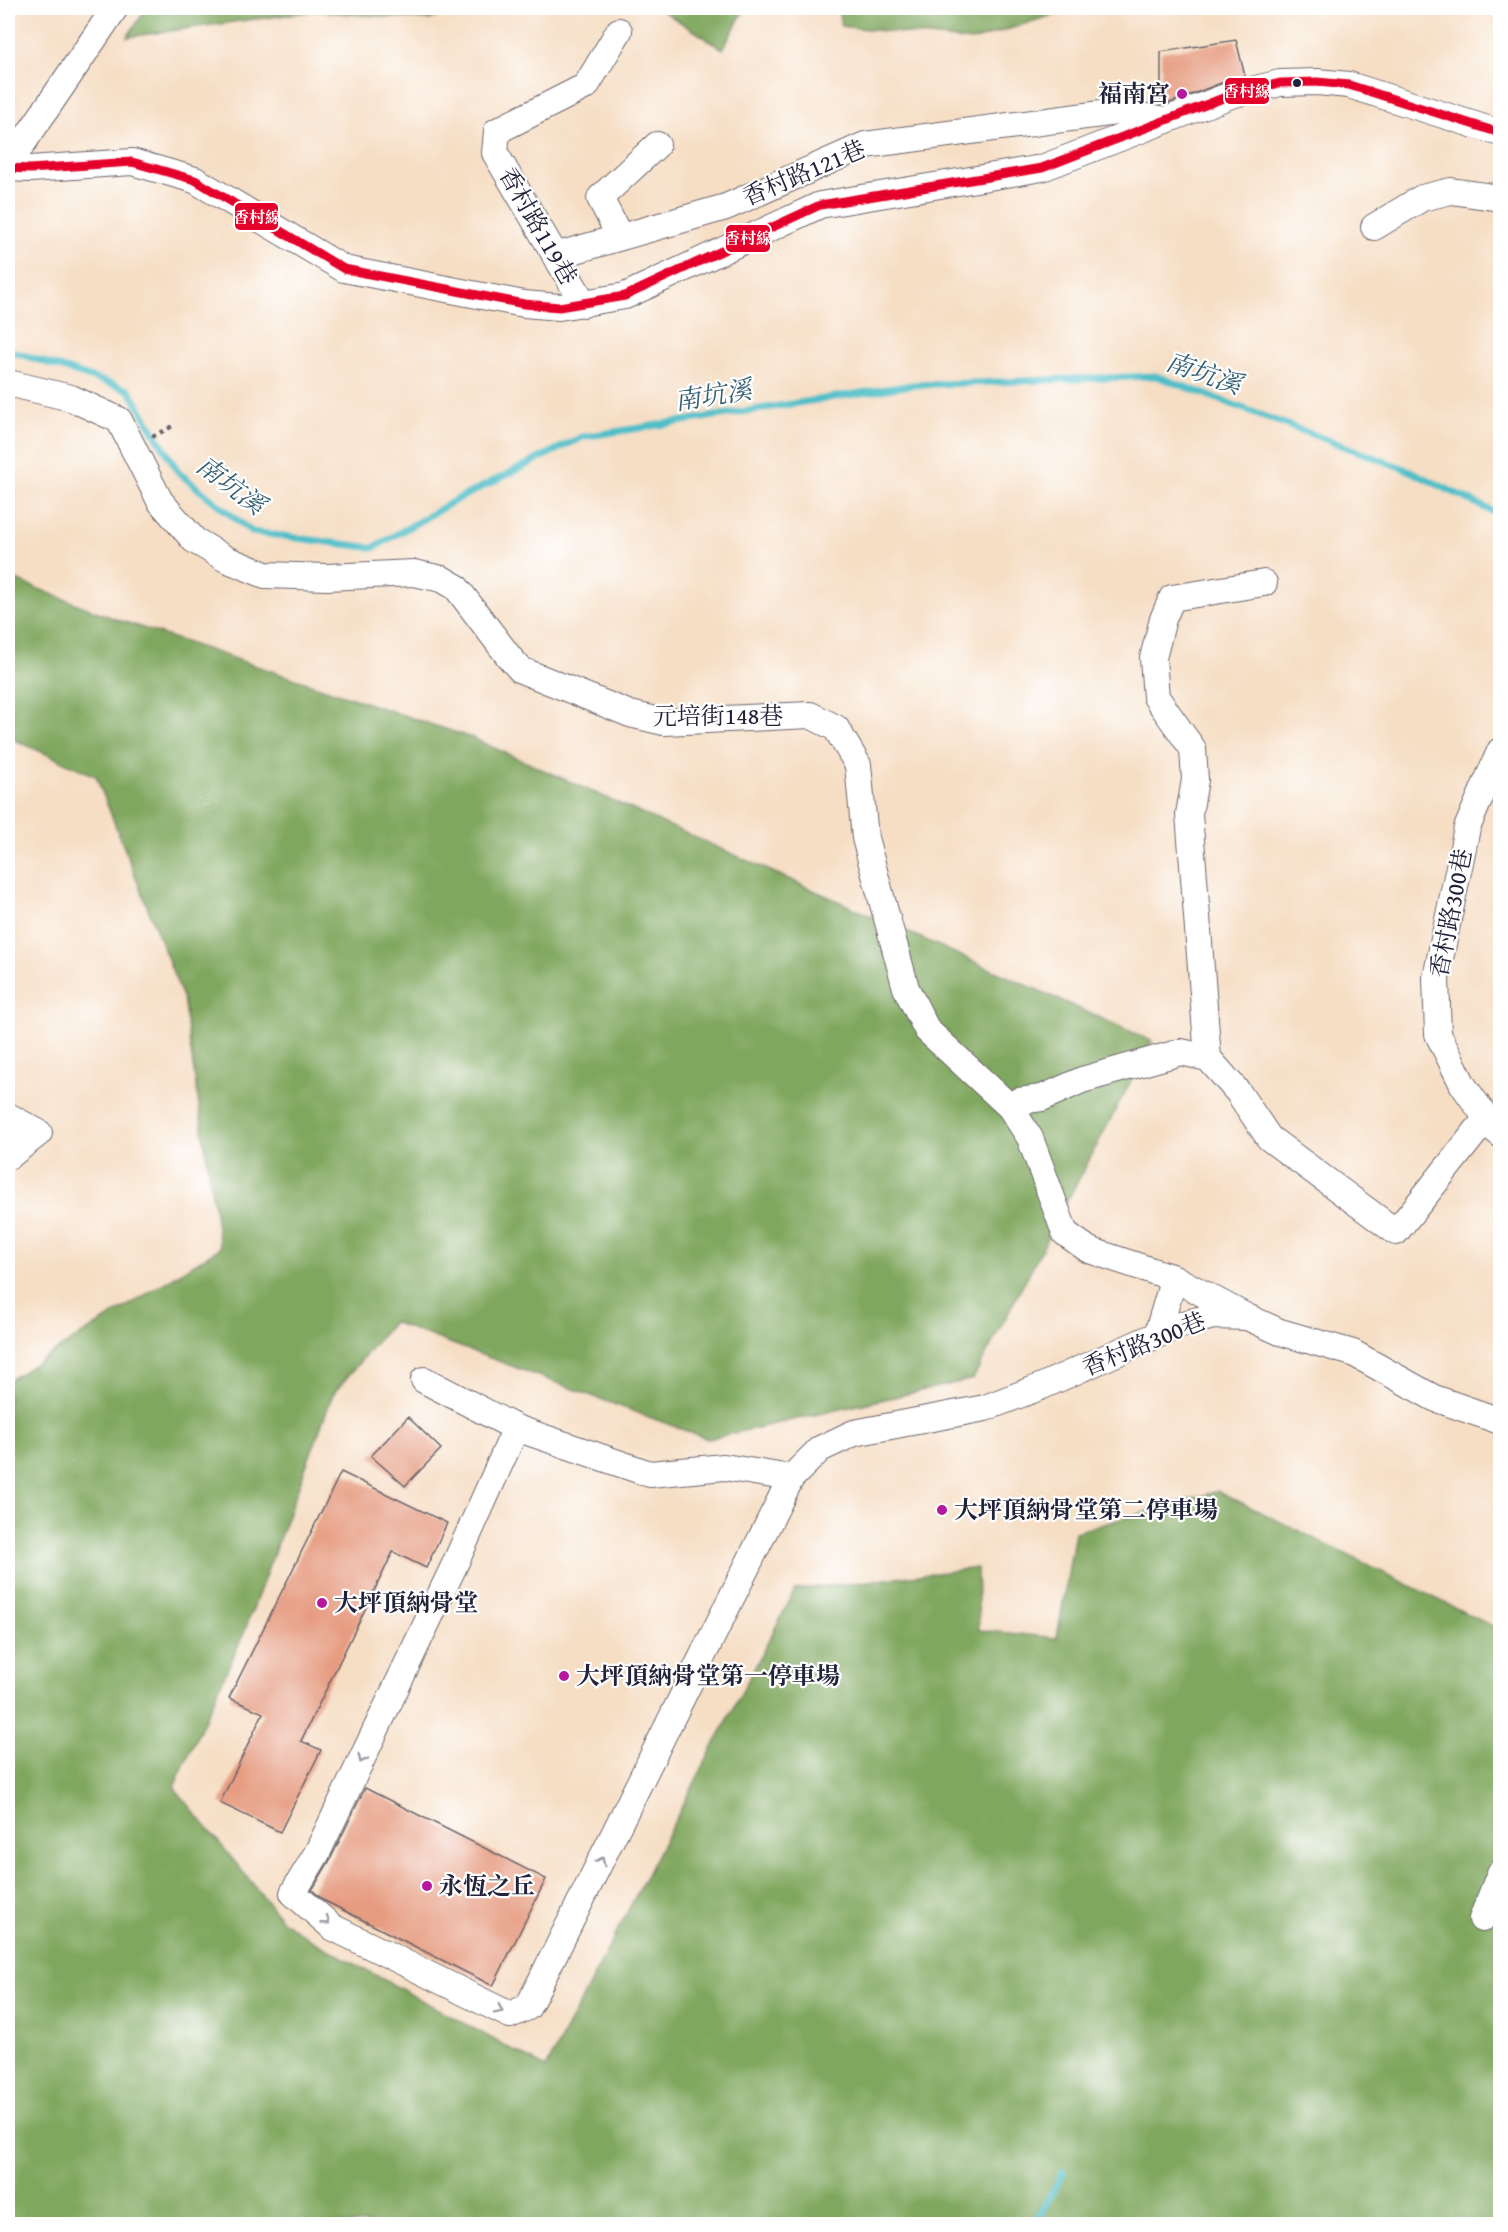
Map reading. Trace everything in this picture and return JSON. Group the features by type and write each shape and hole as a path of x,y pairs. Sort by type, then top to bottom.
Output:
{"street":[{"path":"115,8 8,166 30,169 132,162 195,180 344,269 524,304 559,307 625,296 820,205 1042,168 1231,95 1280,83 1317,82 1349,85 1500,133"},
{"name":"香村路119巷","path":"584,304 495,153 497,130 586,86 619,31"},
{"name":"香村路121巷","path":"555,256 726,207 865,145 1116,112 1167,120"},
{"path":"620,237 600,198 657,145"},
{"path":"1374,227 1422,198 1451,191 1500,198"},
{"name":"元培街148巷","path":"8,383 71,398 119,420 160,501 194,540 226,559 265,575 327,577 414,573 442,579 456,587 520,670 630,714 664,722 810,716 836,728 858,765 865,838 906,988 927,1030 1010,1107 1030,1138 1065,1233 1089,1250 1174,1278 1248,1317"},
{"path":"1208,1058 1189,814 1195,780 1193,749 1156,697 1153,658 1163,619 1172,598 1264,583"},
{"name":"香村路300巷","path":"1493,1126 1463,1085 1438,1034 1436,978 1467,828 1500,751"},
{"path":"1010,1107 1019,1101 1042,1098 1082,1080 1181,1052 1208,1058 1238,1092 1269,1138 1396,1232 1493,1126"},
{"path":"8,1116 39,1133 8,1157"},
{"path":"1157,1335 1174,1278"},
{"name":"香村路300巷","path":"516,1428 454,1566 317,1853 292,1893 332,1927 510,2015 528,2007 791,1478 820,1449 854,1433 985,1408 1040,1387 1177,1326 1213,1316 1248,1317 1280,1332 1353,1353 1434,1398 1500,1421"},
{"path":"424,1380 516,1428 650,1473 724,1467 791,1478"},
{"path":"1482,1919 1500,1873"}],"path":[{"path":"144,442 173,426"}],"green space":[{"path":"147,8 458,8 429,20 313,11 127,37"},
{"path":"658,8 745,8 723,49"},
{"path":"838,8 1074,8 972,41 841,26"},
{"path":"8,577 113,618 472,738 1152,1041 973,1379 708,1439 393,1322 333,1394 244,1633 174,1787 282,1920 311,1940 546,2068 795,1590 977,1568 979,1630 1057,1638 1075,1532 1218,1491 1500,1630 1500,2224 8,2224 8,1381 220,1248 183,998 96,776 8,737"}],"building":[{"name":"福南宮","path":"1236,40 1245,76 1165,105 1161,104 1161,52"},
{"path":"408,1417 441,1449 405,1486 371,1456"},
{"name":"大坪頂納骨堂","path":"341,1472 447,1523 426,1568 393,1552 301,1741 321,1750 280,1832 220,1803 263,1713 229,1698"},
{"name":"永恆之丘","path":"365,1788 546,1879 493,1986 325,1901 312,1890 330,1860"}],"waterway":[{"name":"南坑溪","path":"8,350 129,390 179,473 252,532 373,548 456,500 582,437 912,385 1156,376 1408,470 1500,515"},
{"path":"1035,2224 1063,2172"}],"transit line":[{"name":"香村線","path":"8,168 30,169 132,162 195,180 344,269 524,304 559,307 625,296 820,205 1042,168 1231,95 1280,83 1317,82 1349,85 1500,133"}],"place":[{"name":"福南宮","path":"1182,94"},
{"name":"大坪頂納骨堂第二停車場","path":"942,1510"},
{"name":"大坪頂納骨堂","path":"322,1603"},
{"name":"大坪頂納骨堂第一停車場","path":"564,1676"},
{"name":"永恆之丘","path":"427,1886"}]}
